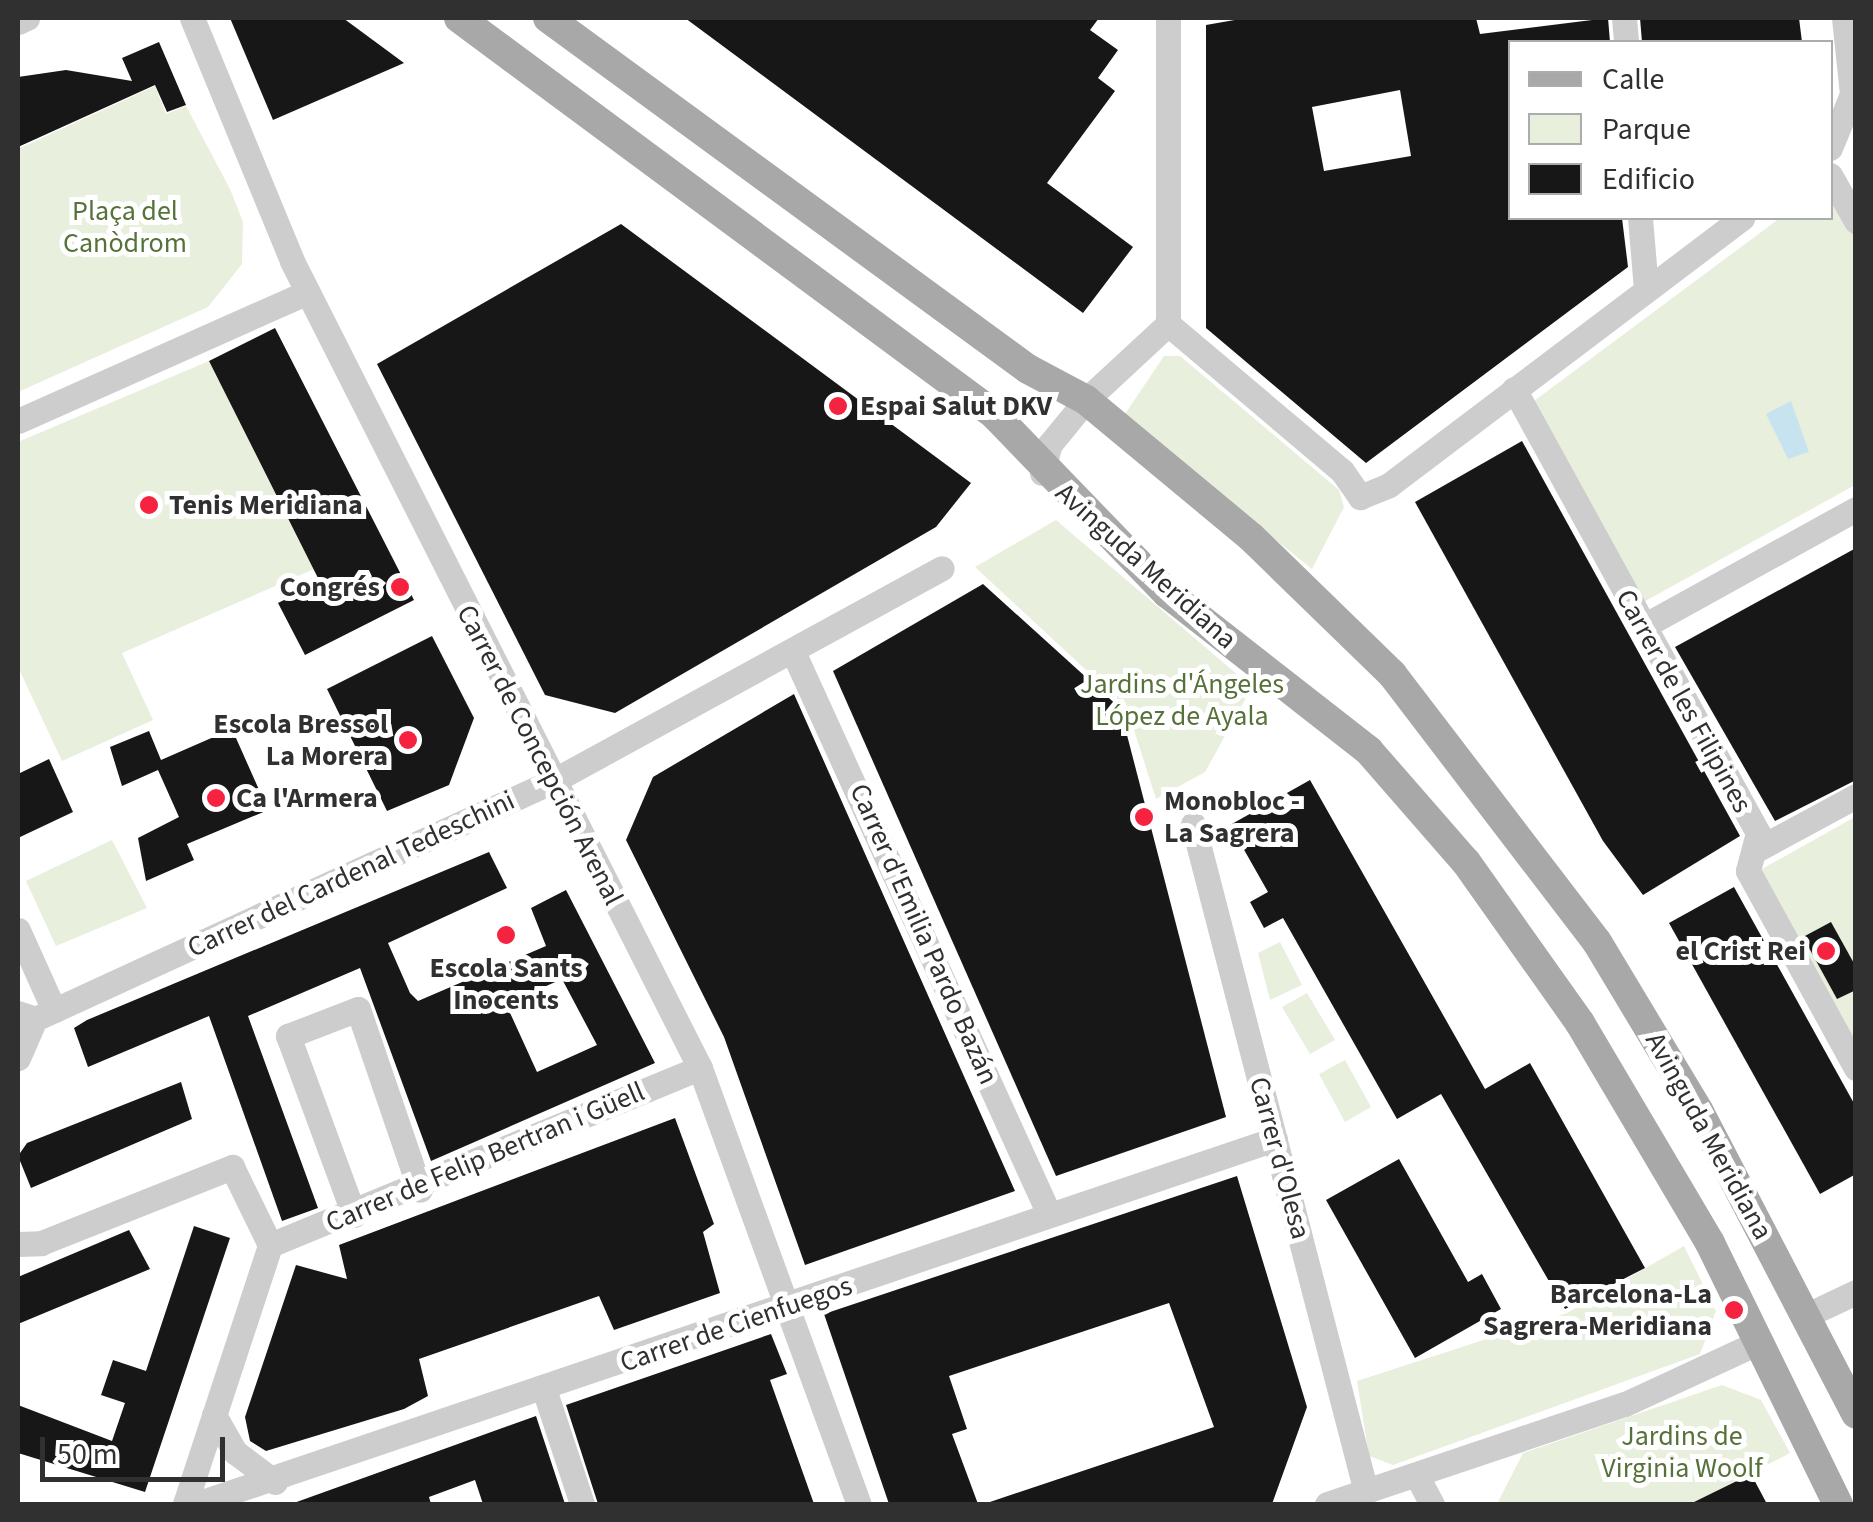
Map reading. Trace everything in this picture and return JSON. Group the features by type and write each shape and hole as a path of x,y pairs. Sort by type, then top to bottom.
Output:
{"main road":[{"name":"Avinguda Meridiana","path":"459,18 994,414 1042,473 1167,592 1369,751 1466,862 1616,1082 1759,1342 1838,1504"},
{"name":"Avinguda Meridiana","path":"548,18 1028,369 1086,400 1252,537 1392,674 1596,942 1700,1112 1856,1414"},
{"path":"1759,1342 1805,1316"}],"street":[{"path":"18,22 28,18"},
{"name":"Carrer de Concepción Arenal","path":"192,18 308,292 700,1068 859,1504"},
{"path":"1042,473 1050,444 1086,400 1168,324 1168,18"},
{"path":"1833,141 1852,94 1844,18"},
{"path":"1833,180 1856,221"},
{"path":"1640,220 1646,289"},
{"path":"1168,324 1334,464 1360,497 1514,389 1739,220"},
{"path":"18,420 308,292"},
{"name":"Carrer de les Filipines","path":"1514,389 1758,833 1748,871 1856,1068"},
{"path":"1642,626 1856,508"},
{"name":"Carrer del Cardenal Tedeschini","path":"35,1014 553,781 795,656 942,568"},
{"name":"Carrer d'Emilia Pardo Bazán","path":"795,656 1049,1214"},
{"path":"1756,850 1856,796"},
{"name":"Carrer d'Olesa","path":"1193,824 1366,1492"},
{"path":"18,930 35,1014 18,1058"},
{"path":"354,1216 288,1036 358,1009 420,1190"},
{"name":"Carrer de Felip Bertran i Güell","path":"270,1245 420,1190 700,1068"},
{"name":"Carrer de Cienfuegos","path":"196,1504 275,1482 1275,1139"},
{"path":"18,1244 41,1243 232,1167 270,1245 184,1504"},
{"path":"1805,1316 1856,1292"},
{"path":"1327,1504 1418,1478 1705,1374 1759,1342"},
{"path":"544,1389 582,1504"},
{"path":"214,1415 235,1452 275,1482"},
{"path":"1397,1504 1418,1478"},
{"path":"1418,1478 1432,1504"}],"green space":[{"name":"Plaça del Canòdrom","path":"155,86 166,114 186,106 230,189 243,222 242,264 208,307 18,392 18,149"},
{"path":"1833,191 1855,236 1855,485 1640,604 1534,401 1777,220 1833,220"},
{"path":"1164,356 1180,356 1339,490 1344,507 1312,569 1123,417"},
{"name":"Tenis Meridiana","path":"209,361 314,569 122,653 153,720 62,761 18,667 18,442"},
{"name":"Jardins d'Ángeles López de Ayala","path":"1056,520 1252,687 1205,772 1156,799 1127,708 975,567"},
{"path":"1855,817 1855,1046 1760,870"},
{"path":"112,840 147,908 56,946 26,881"},
{"path":"1280,942 1302,985 1270,1000 1258,953"},
{"path":"1307,993 1335,1040 1310,1054 1282,1007"},
{"path":"1345,1060 1371,1107 1345,1122 1319,1074"},
{"name":"Jardins de Virginia Woolf","path":"1684,1246 1716,1311 1700,1354 1393,1465 1369,1456 1357,1381 1567,1313"},
{"name":"Jardins de Virginia Woolf","path":"1722,1385 1761,1400 1790,1453 1691,1504 1497,1504 1523,1453"}],"water":[{"path":"1791,401 1809,452 1788,459 1766,414"}],"building":[{"path":"230,18 343,18 404,63 273,120"},
{"path":"685,18 1099,18 1090,30 1118,50 1098,78 1115,91 1047,183 1133,247 1083,313"},
{"path":"1246,18 1476,18 1480,34 1608,18 1610,40 1508,40 1508,220 1622,220 1628,267 1366,463 1206,328 1206,25","holes":["1400,90 1411,156 1324,171 1312,107"]},
{"path":"1640,18 1799,18 1802,40 1642,40"},
{"path":"159,42 186,105 167,112 155,85 18,147 18,77 66,70 132,81 122,58"},
{"path":"621,224 971,483 936,527 615,713 545,695 377,364"},
{"path":"275,328 414,600 305,655 278,603 320,582 209,361"},
{"path":"1522,441 1740,836 1643,895 1603,841 1415,502"},
{"path":"1856,548 1856,780 1775,821 1675,647"},
{"path":"983,584 1120,708 1226,1117 1056,1176 833,671"},
{"name":"Escola Bressol La Morera","path":"432,636 474,718 449,785 387,811 327,689"},
{"path":"794,694 1015,1191 805,1265 724,1037 626,840 653,777"},
{"name":"Ca l'Armera","path":"232,729 268,810 187,844 194,860 146,881 138,838 179,817 158,770 122,786 110,747 149,731 161,760"},
{"path":"49,759 73,812 18,838 18,774"},
{"path":"1310,780 1485,1089 1530,1063 1645,1268 1565,1309 1441,1094 1397,1119 1283,918 1264,928 1250,902 1268,892 1230,825"},
{"path":"489,852 507,888 388,943 410,993 418,1001 546,946 531,908 566,890 655,1063 431,1161 360,968 248,1016 318,1208 282,1221 209,1016 88,1067 74,1028","holes":["562,979 597,1045 537,1072 506,1004"]},
{"path":"1734,887 1856,1107 1856,1174 1820,1194 1669,923"},
{"name":"el Crist Rei","path":"1831,922 1856,967 1856,990 1837,999 1803,937"},
{"path":"181,1082 192,1119 31,1188 18,1156 27,1143"},
{"path":"675,1118 714,1224 703,1232 720,1293 614,1330 599,1296 419,1359 428,1396 404,1409 266,1451 250,1441 245,1417 296,1265 347,1279 339,1245"},
{"path":"1399,1159 1468,1282 1482,1274 1501,1309 1415,1358 1326,1200"},
{"path":"1237,1176 1307,1407 1272,1504 984,1504 1214,1427 1169,1303 949,1376 967,1429 952,1434 978,1504 889,1504 824,1314"},
{"path":"194,1226 230,1238 145,1492 18,1453 18,1405 112,1441 125,1403 101,1395 113,1360 146,1371"},
{"path":"129,1230 150,1269 18,1324 18,1277"},
{"path":"771,1334 787,1374 770,1380 814,1504 598,1504 566,1405"},
{"path":"536,1416 565,1504 483,1504 475,1480 429,1497 431,1504 291,1504"},
{"path":"1751,1474 1767,1504 1690,1504"}],"place":[{"name":"Espai Salut DKV","path":"838,406"},
{"name":"Tenis Meridiana","path":"149,505"},
{"name":"Congrés","path":"400,587"},
{"name":"Escola Bressol La Morera","path":"408,740"},
{"name":"Ca l'Armera","path":"216,798"},
{"name":"Monobloc - La Sagrera","path":"1144,817"},
{"name":"Escola Sants Inocents","path":"506,935"},
{"name":"el Crist Rei","path":"1826,951"},
{"name":"Barcelona-La Sagrera-Meridiana","path":"1734,1310"}]}
